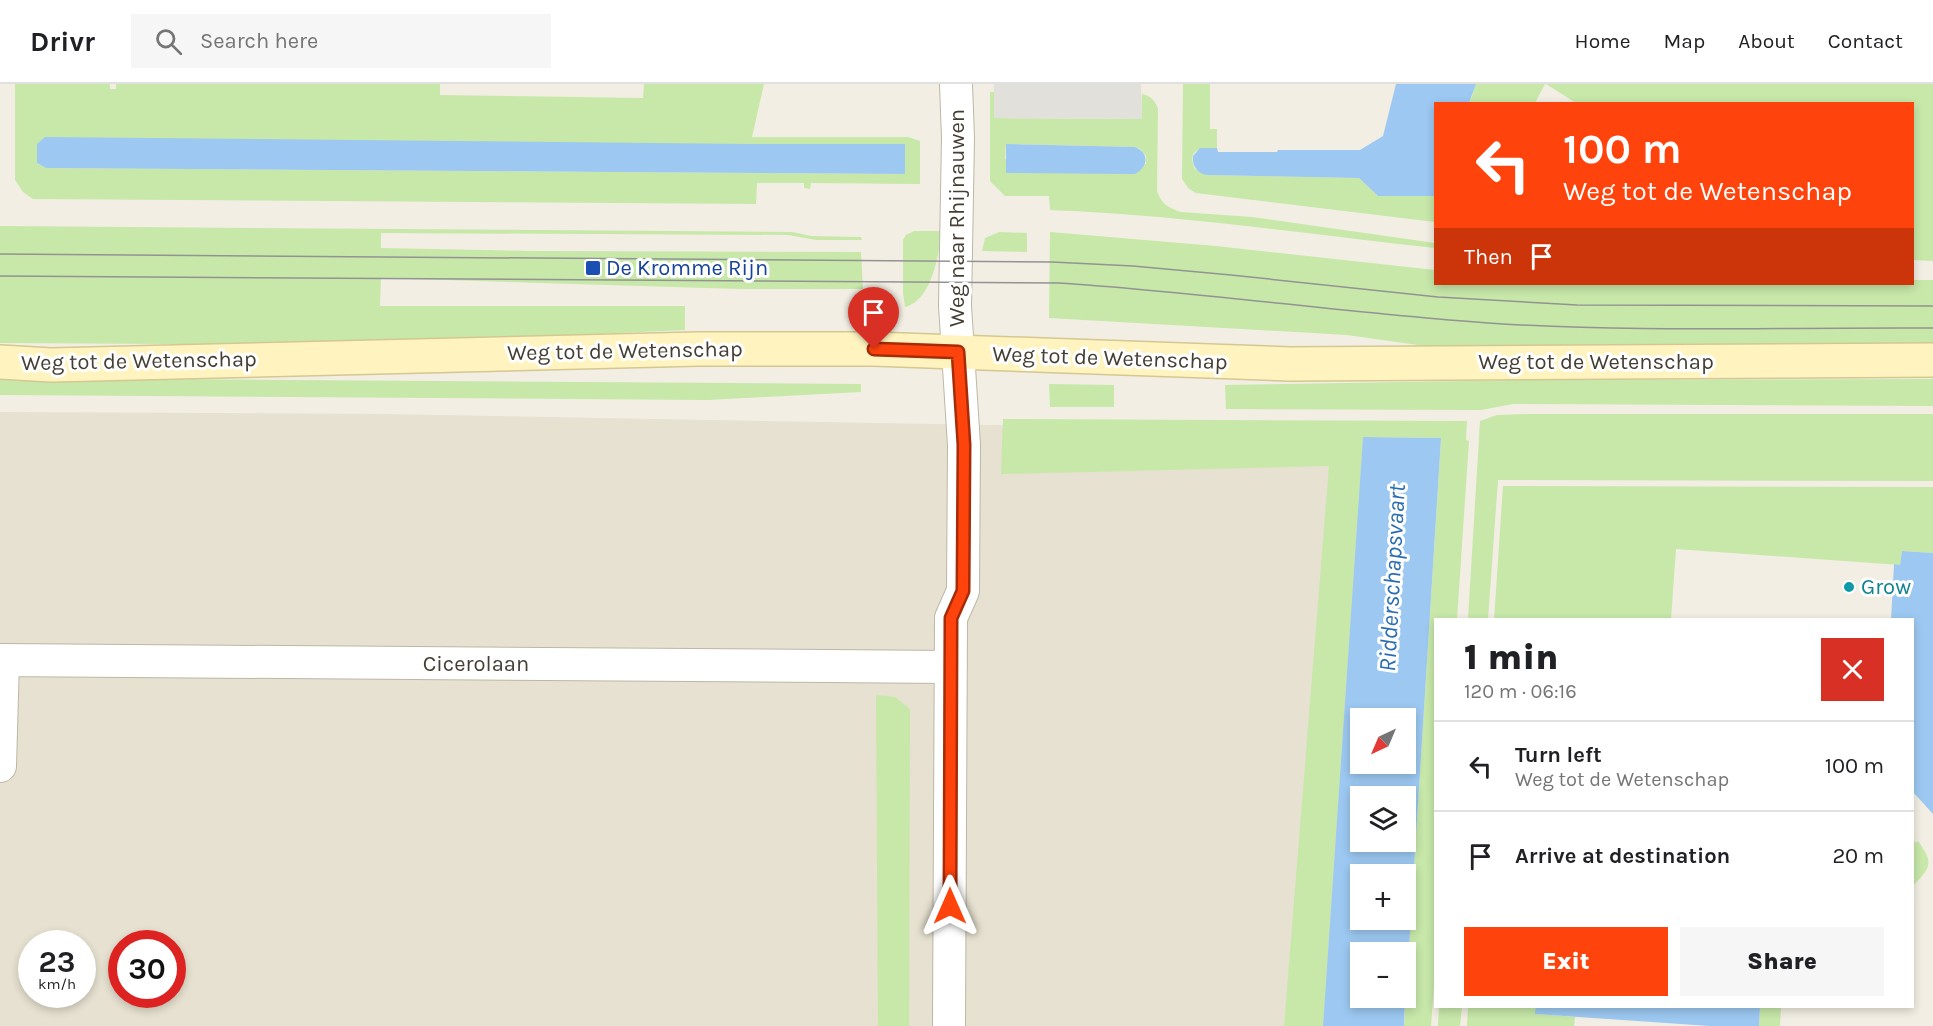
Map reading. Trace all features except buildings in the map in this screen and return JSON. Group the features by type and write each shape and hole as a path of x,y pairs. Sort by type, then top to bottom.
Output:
{"main road":[{"name":"Weg tot de Wetenschap","path":"0,362 51,365 698,349 874,349 1290,364 1933,360"}],"street":[{"name":"Weg naar Rhijnauwen","path":"949,1026 951,618 963,591 964,445 956,306 958,138 956,84"},
{"name":"Cicerolaan","path":"1,660 951,667"},
{"path":"0,766 1,660"}],"shaded area":[{"path":"994,84 1141,84 1142,119 994,118"},
{"path":"0,412 383,414 1374,432 1359,708 1350,708 1350,774 1356,774 1355,786 1350,786 1351,852 1342,1026 0,1026"}],"green space":[{"path":"15,84 110,84 110,89 116,89 116,84 440,84 440,95 643,98 644,84 764,84 752,137 908,137 920,141 920,184 811,183 810,189 804,188 804,183 757,183 756,204 33,199 23,192 15,180","holes":["750,144 905,144 905,174 46,168 37,163 37,148 395,150"]},
{"path":"1183,84 1210,84 1210,129 1217,129 1217,148 1201,149 1194,153 1195,169 1207,175 1359,178 1378,196 1434,196 1434,222 1196,193 1189,189 1182,179"},
{"path":"1476,84 1545,84 1536,102 1470,102"},
{"path":"1546,84 1933,84 1933,261 1914,260 1914,102 1574,102"},
{"path":"990,92 994,92 995,118 1141,119 1142,94 1152,99 1158,109 1157,191 1169,207 1181,212 1252,217 1434,243 1434,248 1195,221 1050,210 1049,196 1005,196 990,181","holes":["1006,144 1135,147 1146,156 1146,164 1005,159"]},
{"path":"0,226 792,232 811,236 861,237 862,240 816,240 788,235 381,233 381,248 861,252 863,289 740,289 381,278 380,306 685,306 685,330 358,345 0,343"},
{"path":"914,231 940,231 940,243 936,265 927,287 914,303 905,307 903,240 906,235"},
{"path":"999,232 1027,233 1027,252 982,251 985,238"},
{"path":"1050,232 1216,246 1434,270 1434,285 1914,285 1914,280 1933,280 1933,344 1425,346 1347,335 1049,318"},
{"path":"0,378 861,384 861,392 708,400 0,395"},
{"path":"1933,379 1933,406 1513,404 1481,410 1226,409 1225,385 1529,380"},
{"path":"1049,384 1114,385 1114,407 1050,407"},
{"path":"1933,414 1933,481 1498,480 1488,618 1468,618 1480,421 1497,415"},
{"path":"1003,419 1467,421 1466,440 1469,441 1457,618 1434,618 1434,986 1431,1026 1404,1026 1405,1008 1416,1008 1416,942 1409,942 1410,930 1416,930 1416,864 1414,864 1441,438 1363,437 1323,1026 1284,1026 1329,466 1001,474"},
{"path":"1503,486 1933,487 1933,553 1902,551 1900,565 1676,549 1671,618 1494,618"},
{"path":"876,695 895,697 910,709 909,1026 878,1026"},
{"path":"1916,838 1926,853 1928,863 1924,873 1914,885 1914,841"},
{"path":"1439,1008 1462,1008 1460,1026 1438,1026"},
{"path":"1468,1008 1536,1008 1536,1014 1575,1017 1574,1026 1467,1026"},
{"path":"1760,1008 1781,1008 1780,1026 1759,1026"}],"water":[{"path":"1396,84 1476,84 1469,102 1434,102 1434,196 1378,196 1359,178 1207,175 1198,171 1193,160 1193,156 1200,148 1217,148 1218,152 1360,150 1383,136"},
{"path":"45,137 905,144 905,174 46,168 37,163 37,144"},
{"path":"1006,144 1135,147 1143,153 1146,160 1143,168 1135,174 1006,173"},
{"name":"Ridderschapsvaart","path":"1363,437 1441,438 1416,837 1416,786 1350,786 1350,852 1415,852 1414,864 1350,864 1350,930 1410,930 1409,942 1350,942 1350,1008 1405,1008 1404,1026 1323,1026"},
{"path":"1902,551 1933,553 1933,823 1914,841 1914,618 1891,618 1894,564 1900,565"},
{"path":"1536,1008 1760,1008 1759,1026 1710,1026 1535,1014"}],"pier":[{"path":"1914,793 1933,814 1933,827 1916,843 1914,840"}],"tram line":[{"path":"0,254 1052,262 1133,266 1438,297 1577,305 1933,306"},
{"path":"0,276 1058,283 1434,319 1544,326 1655,329 1933,328"}],"place":[{"name":"De Kromme Rijn","path":"593,268"},
{"name":"Grow","path":"1849,587"}],"route":[{"path":"874,349 958,352 964,445 963,591 951,618 950,906"}]}
